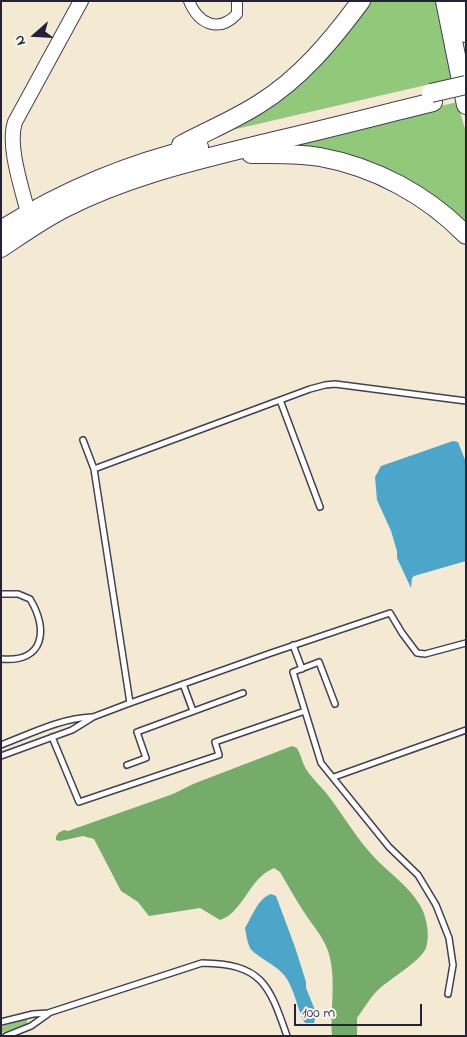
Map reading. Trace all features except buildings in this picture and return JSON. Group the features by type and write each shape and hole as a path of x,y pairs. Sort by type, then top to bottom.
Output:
{"highway":[{"path":"1,230 58,197 106,175 160,156 227,123 276,92 313,60 337,34 361,1"},
{"path":"445,1 466,105"},
{"path":"460,1 466,32"},
{"path":"1,248 65,208 146,174 432,97 466,85"},
{"path":"160,156 432,97 466,95"},
{"path":"194,160 250,154 284,154 318,157 347,163 404,187 439,211 466,235"}],"street":[{"path":"28,213 12,137 13,129 15,122 81,1"},
{"path":"188,1 192,10 201,20 215,24 231,20 237,14 237,1"}],"lane":[{"path":"94,469 325,385 335,384 466,401"},
{"path":"280,400 320,507"},
{"path":"83,440 94,469 130,703"},
{"path":"1,594 18,594 30,599 41,623 41,635 37,646 31,653 11,660 1,659"},
{"path":"1,745 61,723 93,717 390,613 417,653 425,654 466,643"},
{"path":"293,646 302,668"},
{"path":"335,704 319,662 293,672 321,762 389,847 418,875 436,905 449,938 453,966 448,994"},
{"path":"183,684 193,711"},
{"path":"127,765 146,758 137,732 243,693"},
{"path":"52,737 79,802 219,755 215,742 305,711"},
{"path":"1,756 80,726 93,717"},
{"path":"334,777 466,730"},
{"path":"6,1036 31,1026 48,1014 202,963 224,963 248,970 265,984 272,996 287,1036"},
{"path":"1,1022 28,1014 48,1014"}],"green space":[{"path":"366,1 437,1 452,79 232,130 230,126"},
{"path":"457,102 466,132 466,229 436,203 287,144"},
{"path":"292,746 297,748 306,769 327,794 362,843 416,900 423,911 426,922 428,938 423,953 371,997 357,1018 357,1036 332,1036 333,982 328,951 280,872 274,868 258,879 235,910 220,920 200,908 149,916 138,902 121,891 94,839 83,836 60,841 56,840 58,833 64,830 68,831 173,794 193,784"},
{"path":"23,1019 27,1020 27,1024 1,1033 1,1027"}],"water":[{"path":"453,441 458,442 466,462 466,561 414,576 411,588 397,558 397,551 391,531 377,500 375,477 381,466"},
{"path":"271,894 276,896 295,947 306,982 306,988 315,1010 314,1023 305,1023 284,975 276,967 256,954 248,943 245,928 262,899"}]}
